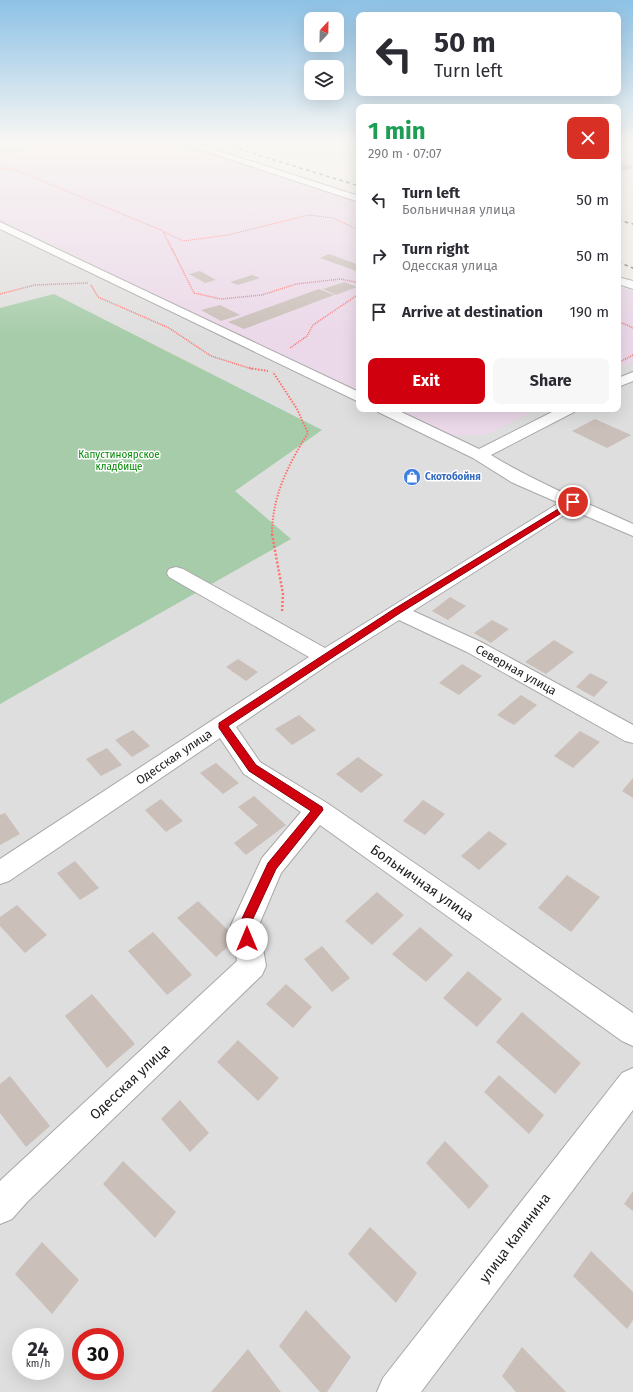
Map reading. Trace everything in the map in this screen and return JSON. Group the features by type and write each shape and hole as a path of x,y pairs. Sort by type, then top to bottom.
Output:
{"street":[{"path":"0,224 356,397"},
{"path":"621,281 633,285"},
{"path":"621,382 633,376"},
{"path":"389,412 479,455 517,478 573,502 633,531"},
{"path":"479,455 563,412"},
{"name":"Одесская улица","path":"0,873 325,657 573,502"},
{"path":"176,573 325,657"},
{"name":"Северная улица","path":"397,611 474,647 633,735"},
{"name":"Больничная улица","path":"222,725 252,768 318,810 633,1031"},
{"name":"Одесская улица","path":"0,1207 15,1190 252,966 245,925 271,866 318,810"},
{"name":"улица Калинина","path":"397,1392 633,1084"}],"path":[{"path":"106,208 183,241 228,235 309,215 333,218 356,229"},
{"path":"163,232 194,293 221,299 262,295 296,284 341,279 356,283"},
{"path":"0,294 35,285 120,282"},
{"path":"90,283 98,297 169,328 211,356 254,370 310,374"},
{"path":"290,348 307,336 313,325 356,297"},
{"path":"621,322 633,328"},
{"path":"621,361 633,355"},
{"path":"272,371 297,409 308,433 287,466 275,501 272,538 284,601 278,631"}],"shaded area":[{"path":"0,208 319,208 356,215 356,412 621,412 621,299 633,302 633,1392 0,1392"},
{"path":"0,208 356,208 356,390 0,222"},
{"path":"621,287 633,291 633,362 621,368"},
{"path":"403,412 532,412 488,434 455,436"}],"green space":[{"name":"Капустиноярское кладбище","path":"54,294 322,430 235,491 291,539 0,704 0,308"}],"building":[{"path":"329,254 356,264 356,271 320,258"},
{"path":"200,271 216,280 205,283 189,274"},
{"path":"252,275 260,278 238,285 230,282"},
{"path":"344,282 356,287 336,295 323,289"},
{"path":"319,289 334,295 244,329 228,322"},
{"path":"220,305 240,315 221,321 201,310"},
{"path":"595,419 631,435 607,448 572,431"},
{"path":"450,597 466,606 448,620 432,611"},
{"path":"492,620 509,629 491,643 474,633"},
{"path":"554,640 574,652 546,674 525,662"},
{"path":"238,659 258,672 246,681 226,667"},
{"path":"462,664 482,676 459,695 439,683"},
{"path":"590,673 608,682 594,697 576,687"},
{"path":"521,695 537,705 514,725 497,715"},
{"path":"299,715 316,730 292,745 275,729"},
{"path":"133,730 150,746 132,757 115,740"},
{"path":"580,731 600,742 573,768 554,756"},
{"path":"107,748 122,765 101,776 86,759"},
{"path":"358,757 383,775 361,793 336,774"},
{"path":"216,763 239,783 223,794 200,773"},
{"path":"633,778 633,798 622,791"},
{"path":"254,796 286,825 246,855 234,843 258,825 238,807"},
{"path":"161,799 183,821 166,832 145,810"},
{"path":"423,800 445,814 425,835 403,821"},
{"path":"5,813 20,834 0,845 0,815"},
{"path":"489,831 507,844 479,870 461,856"},
{"path":"75,861 99,888 80,900 57,873"},
{"path":"567,875 600,897 571,932 538,908"},
{"path":"377,892 404,915 372,945 345,921"},
{"path":"198,901 237,939 216,957 177,918"},
{"path":"17,905 47,935 25,953 0,926 0,917"},
{"path":"420,927 453,955 426,982 392,954"},
{"path":"153,932 192,975 167,995 128,951"},
{"path":"322,946 350,978 332,992 304,959"},
{"path":"468,971 502,999 477,1027 443,998"},
{"path":"286,984 312,1007 293,1028 266,1004"},
{"path":"92,994 135,1044 107,1068 65,1016"},
{"path":"522,1012 581,1063 555,1094 496,1042"},
{"path":"238,1040 279,1078 258,1101 217,1062"},
{"path":"499,1075 544,1115 529,1134 484,1092"},
{"path":"10,1076 50,1126 26,1147 0,1113 0,1084"},
{"path":"180,1100 209,1133 190,1152 161,1119"},
{"path":"445,1141 489,1186 469,1209 426,1163"},
{"path":"123,1161 176,1212 155,1238 103,1184"},
{"path":"633,1191 633,1211 624,1204"},
{"path":"370,1227 417,1273 396,1303 348,1254"},
{"path":"42,1242 79,1280 52,1314 15,1274"},
{"path":"591,1251 633,1292 633,1320 627,1329 573,1276"},
{"path":"306,1310 351,1357 327,1392 320,1392 279,1346"},
{"path":"522,1347 566,1392 516,1392 502,1376"},
{"path":"248,1349 281,1392 211,1392"}],"railway":[{"path":"621,221 633,224"},
{"path":"621,263 633,268"}],"place":[{"name":"Скотобойня","path":"412,477"}],"route":[{"path":"247,939 245,925 271,866 318,810 252,768 222,725 397,611 573,502"}]}
